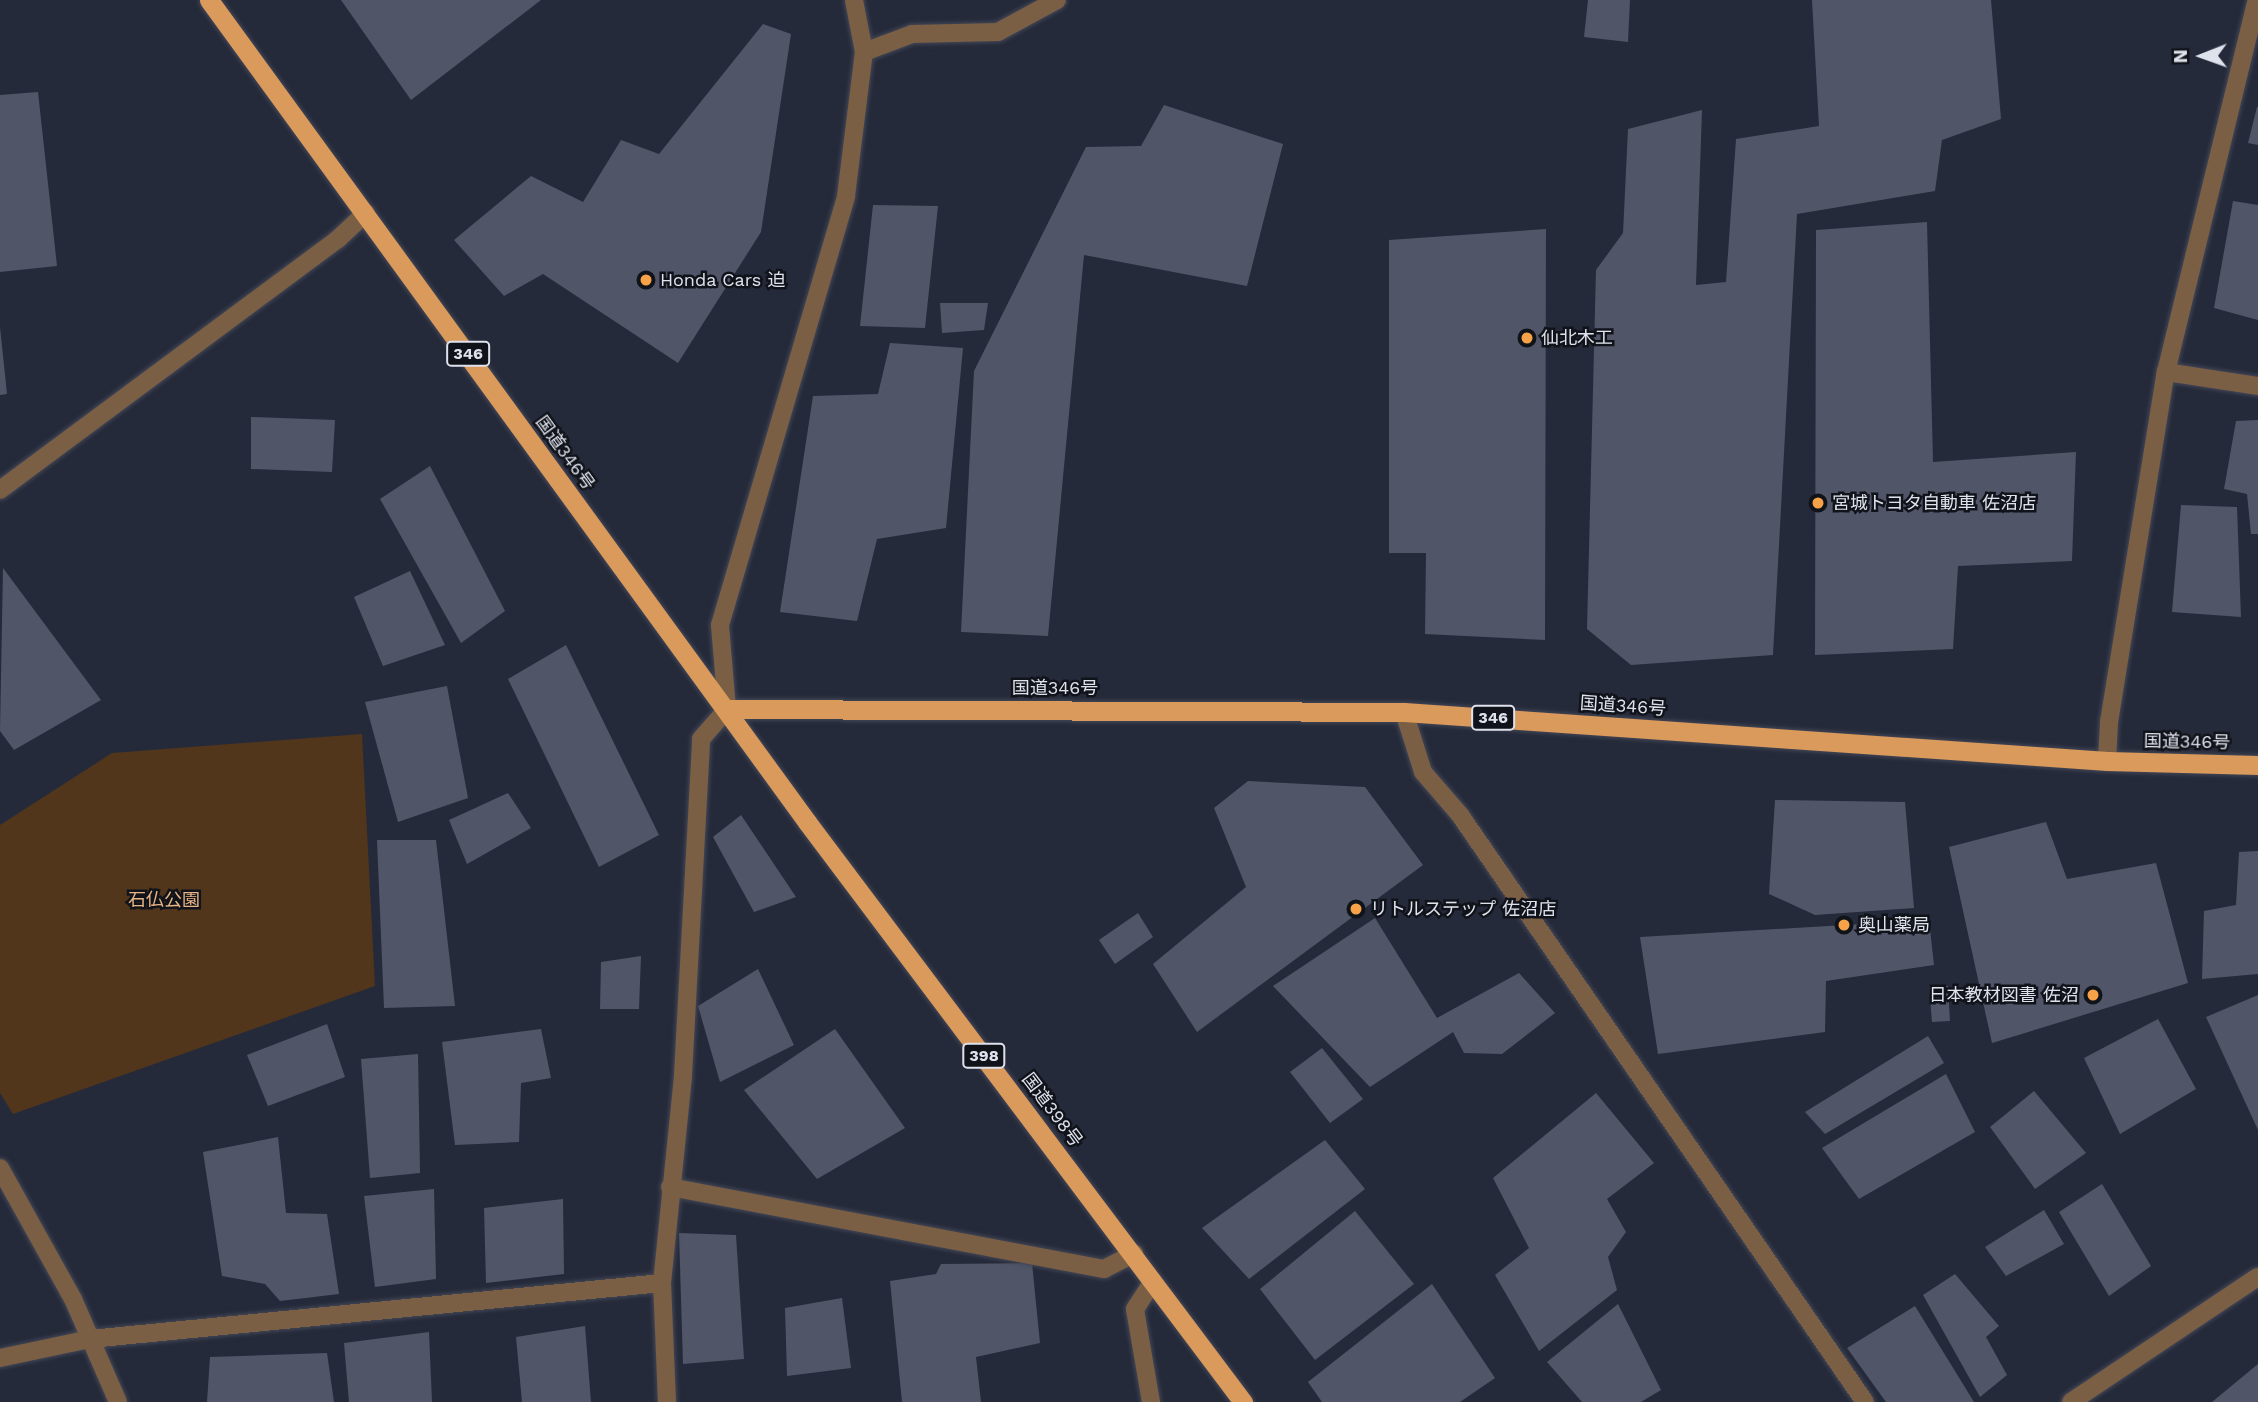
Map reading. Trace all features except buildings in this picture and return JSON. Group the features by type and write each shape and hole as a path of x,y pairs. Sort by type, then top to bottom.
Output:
{"highway":[{"name":"国道346号","path":"209,0 727,709 1404,712 2107,761 2258,765"},
{"name":"国道398号","path":"727,709 1243,1402"}],"street":[{"path":"667,1402 662,1283 683,1075 701,739 727,709 720,625 846,196 864,52 854,0"},
{"path":"864,52 912,34 998,32 1057,0"},
{"path":"2107,761 2109,722 2166,372 2257,0"},
{"path":"0,490 338,239 366,213"},
{"path":"2166,372 2258,386"},
{"path":"1404,712 1423,772 1460,815 1865,1402"},
{"path":"0,1168 73,1299 118,1402"},
{"path":"670,1187 1104,1269 1134,1254"},
{"path":"2071,1402 2258,1277"},
{"path":"1151,1402 1135,1309 1153,1281"},
{"path":"0,1358 90,1339 662,1283"}],"green space":[{"name":"石仏公園","path":"362,734 375,986 13,1114 0,1093 0,825 112,753"}],"place":[{"name":"Honda Cars 迫","path":"646,280"},
{"name":"仙北木工","path":"1527,338"},
{"name":"宮城トヨタ自動車 佐沼店","path":"1818,503"},
{"name":"リトルステップ 佐沼店","path":"1356,909"},
{"name":"奥山薬局","path":"1844,925"},
{"name":"日本教材図書 佐沼","path":"2093,995"}]}
